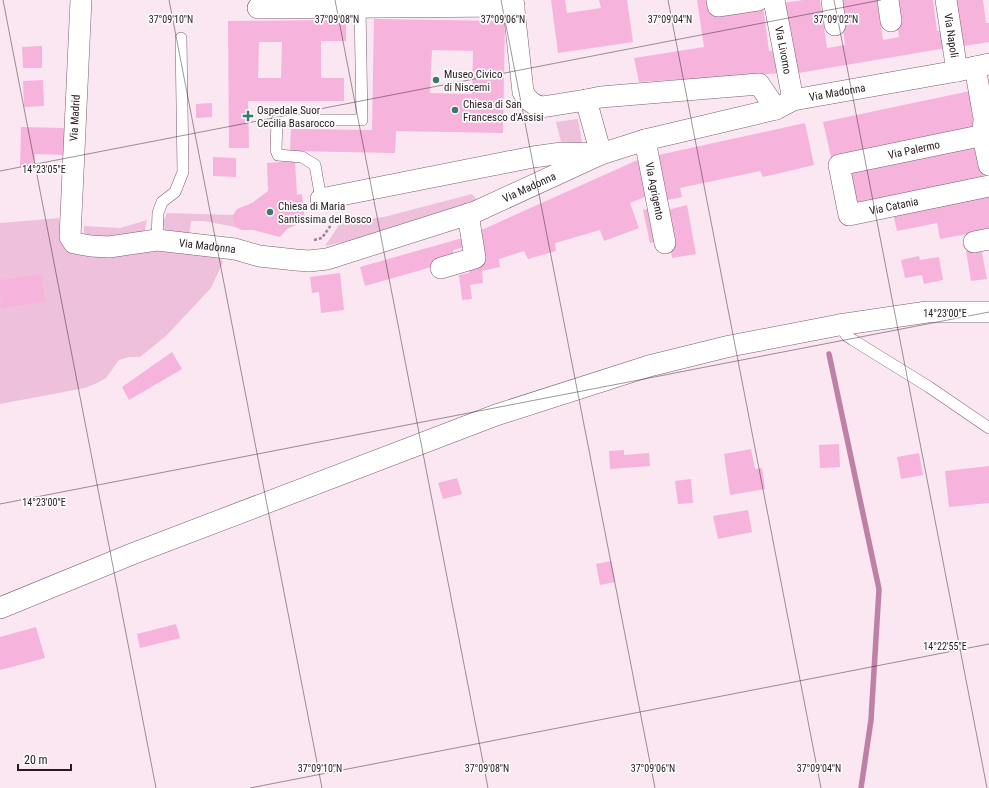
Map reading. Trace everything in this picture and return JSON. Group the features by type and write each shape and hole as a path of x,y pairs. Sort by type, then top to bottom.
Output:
{"street":[{"name":"Via Madrid","path":"70,237 80,0"},
{"path":"718,3 758,0"},
{"name":"Via Livorno","path":"774,0 784,105"},
{"path":"832,0 835,25"},
{"path":"888,0 891,21"},
{"name":"Via Napoli","path":"946,0 974,67 984,118 989,165"},
{"path":"258,8 360,4 514,3 523,92 526,98 536,106 542,107 601,97 759,84 784,105"},
{"name":"Via Madonna","path":"70,237 74,243 90,246 109,247 158,240 235,249 259,256 308,261 327,259 475,212 601,154 645,140 784,105 974,67"},
{"path":"327,198 533,157 562,153 601,154 586,100"},
{"name":"Via Palermo","path":"839,165 986,135"},
{"name":"Via Agrigento","path":"645,140 665,243"},
{"name":"Via Catania","path":"839,165 849,215 989,186"},
{"path":"441,268 475,258 468,214"},
{"path":"0,608 132,554 496,415 649,366 730,346 839,325 927,312 989,312"}],"lane":[{"path":"327,198 315,165 302,157 278,155 276,150 277,120 362,120 360,4"},
{"path":"158,240 158,213 162,202 175,192 183,172 181,38"},
{"path":"839,325 847,336 929,387 989,428"}],"path":[{"path":"309,241 322,238 333,222 327,198"}],"shaded area":[{"path":"578,119 582,142 562,146 556,122"},
{"path":"472,194 477,200 432,217 371,236 325,246 341,222 384,217"},
{"path":"167,213 233,215 235,227 204,221 191,221 189,236 165,230 163,223"},
{"path":"59,218 61,241 74,250 147,249 219,257 223,262 211,288 166,336 140,357 129,357 119,360 106,378 85,388 0,404 0,223"},
{"path":"147,220 144,234 84,239 84,226 120,228"}],"building":[{"path":"551,0 565,0 567,13 601,8 599,0 627,0 633,42 558,53"},
{"path":"697,0 711,0 763,6 769,51 778,51 782,73 639,82 634,58 704,47"},
{"path":"803,0 820,0 827,48 845,45 839,0 877,0 883,40 899,37 894,0 933,0 937,31 943,30 946,48 793,74 783,3"},
{"path":"951,0 983,0 986,23 989,23 989,42 958,47"},
{"path":"374,19 505,21 503,133 396,131 395,153 290,151 291,129 372,130","holes":["432,50 473,51 472,94 430,93"]},
{"path":"346,20 346,41 321,41 321,78 344,78 344,101 248,101 249,148 229,148 228,21","holes":["259,42 282,42 281,78 258,78"]},
{"path":"42,46 42,68 23,68 22,47"},
{"path":"43,80 44,106 24,107 23,81"},
{"path":"975,90 978,107 971,109 975,129 831,157 823,122"},
{"path":"212,103 212,117 196,118 196,104"},
{"path":"805,123 814,165 763,177 760,171 680,188 682,197 662,201 654,156"},
{"path":"21,127 65,128 64,155 35,154 34,167 20,167"},
{"path":"977,142 984,178 853,204 846,171"},
{"path":"213,157 236,158 236,177 213,176"},
{"path":"642,158 652,194 630,203 639,228 604,241 600,230 555,243 556,251 528,259 524,251 499,259 500,267 482,271 483,283 470,285 472,299 462,300 459,275 469,273 469,265 477,232"},
{"name":"Chiesa di Maria Santissima del Bosco","path":"295,161 297,195 302,194 305,221 287,229 280,237 253,230 242,230 235,227 233,215 237,209 252,203 268,191 267,163"},
{"path":"989,196 989,230 940,239 937,223 897,231 893,214"},
{"path":"687,205 696,254 672,258 664,211"},
{"path":"654,207 661,241 650,243 643,210"},
{"path":"466,237 469,246 453,250 456,260 365,286 360,267"},
{"path":"981,248 987,279 971,281 966,251"},
{"path":"919,256 920,260 939,257 943,280 924,284 922,275 905,278 901,260"},
{"path":"340,273 344,310 321,313 319,292 312,293 310,277"},
{"path":"41,274 45,302 1,308 0,280"},
{"path":"172,352 182,369 129,400 122,387"},
{"path":"839,444 840,467 820,468 819,445"},
{"path":"751,449 755,469 762,468 765,489 730,495 724,454"},
{"path":"624,450 624,455 649,453 650,466 610,469 609,451"},
{"path":"919,453 923,475 901,479 897,457"},
{"path":"989,466 989,503 949,507 945,471"},
{"path":"457,478 462,494 443,499 438,483"},
{"path":"691,479 693,503 678,504 675,481"},
{"path":"748,510 752,532 718,539 713,516"},
{"path":"611,561 615,582 600,585 596,564"},
{"path":"176,624 180,638 140,648 137,634"},
{"path":"36,627 45,658 0,670 0,637"}],"waterway":[{"path":"829,354 879,589 871,720 861,788"}],"place":[{"name":"Museo Civico di Niscemi","path":"436,80"},
{"name":"Chiesa di San Francesco d'Assisi","path":"455,110"},
{"name":"Ospedale Suor Cecilia Basarocco","path":"248,116"},
{"name":"Chiesa di Maria Santissima del Bosco","path":"270,212"}]}
